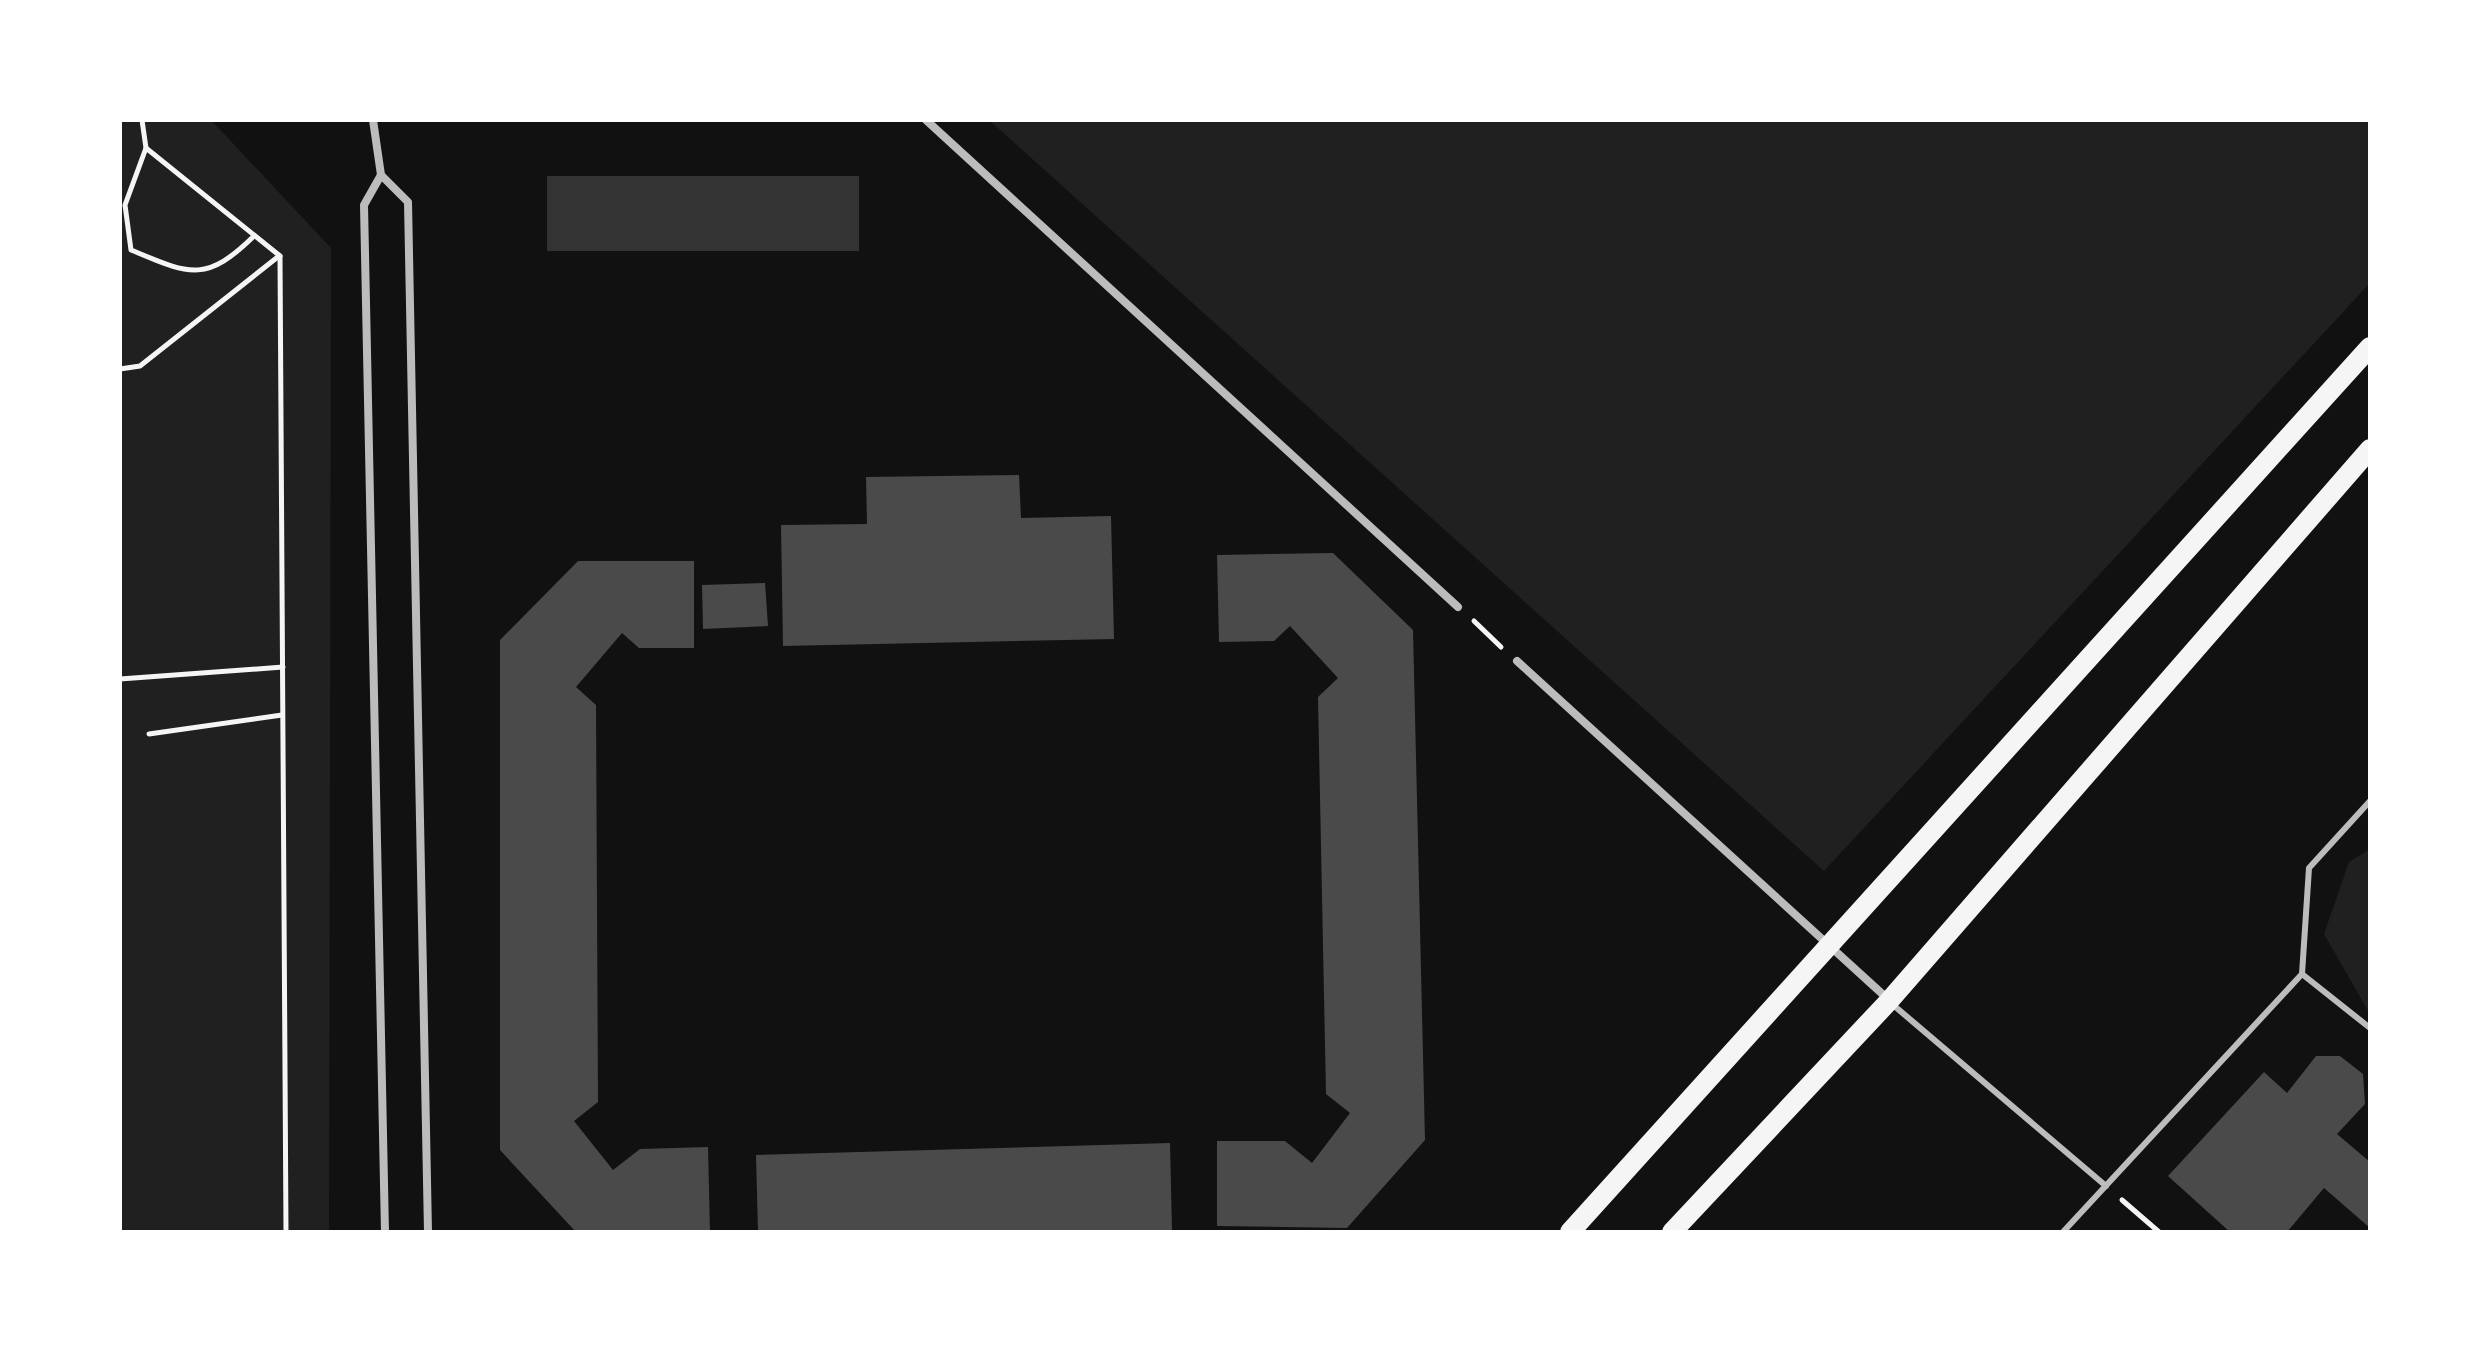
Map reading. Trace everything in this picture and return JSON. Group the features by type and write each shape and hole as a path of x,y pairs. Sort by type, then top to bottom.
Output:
{"main road":[{"path":"1570,1232 2370,347"},
{"path":"1672,1232 1889,1001 2370,449"}],"street":[{"path":"373,120 381,175 408,202 428,1232"},
{"path":"926,120 1458,607"},
{"path":"381,175 364,205 385,1232"},
{"path":"1517,661 1889,1001"}],"lane":[{"path":"2063,1232 2302,974 2309,868 2370,801"},
{"path":"2302,974 2370,1028"},
{"path":"1889,1001 2106,1186"}],"path":[{"path":"142,120 146,148 125,205 131,250 185,272 228,261 254,236"},
{"path":"146,148 280,256"},
{"path":"120,369 140,366 280,256"},
{"path":"280,256 286,1232"},
{"path":"1458,607 1517,661"},
{"path":"120,679 283,667"},
{"path":"149,734 282,715"},
{"path":"2106,1186 2159,1232"}],"shaded area":[{"path":"120,120 211,120 331,248 329,1232 120,1232"},
{"path":"989,120 2370,120 2370,283 1824,871"},
{"path":"547,176 859,176 859,251 547,251"},
{"path":"2370,849 2370,1014 2324,934 2349,862"}],"building":[{"path":"1019,475 1021,518 1111,516 1114,639 783,646 781,525 867,524 866,477"},
{"path":"1333,553 1413,630 1425,1140 1347,1228 1217,1226 1217,1141 1285,1141 1312,1163 1350,1113 1326,1094 1318,697 1338,678 1290,626 1274,641 1219,642 1217,555"},
{"path":"578,561 694,561 694,648 639,648 622,633 576,687 596,705 598,1102 574,1121 613,1170 640,1149 708,1147 710,1232 576,1232 500,1150 500,640"},
{"path":"765,583 768,626 703,629 702,585"},
{"path":"2316,1056 2340,1056 2363,1074 2365,1104 2337,1134 2370,1162 2370,1228 2324,1188 2287,1232 2230,1232 2168,1176 2264,1072 2287,1093"},
{"path":"1170,1143 1172,1232 758,1232 756,1155"}]}
